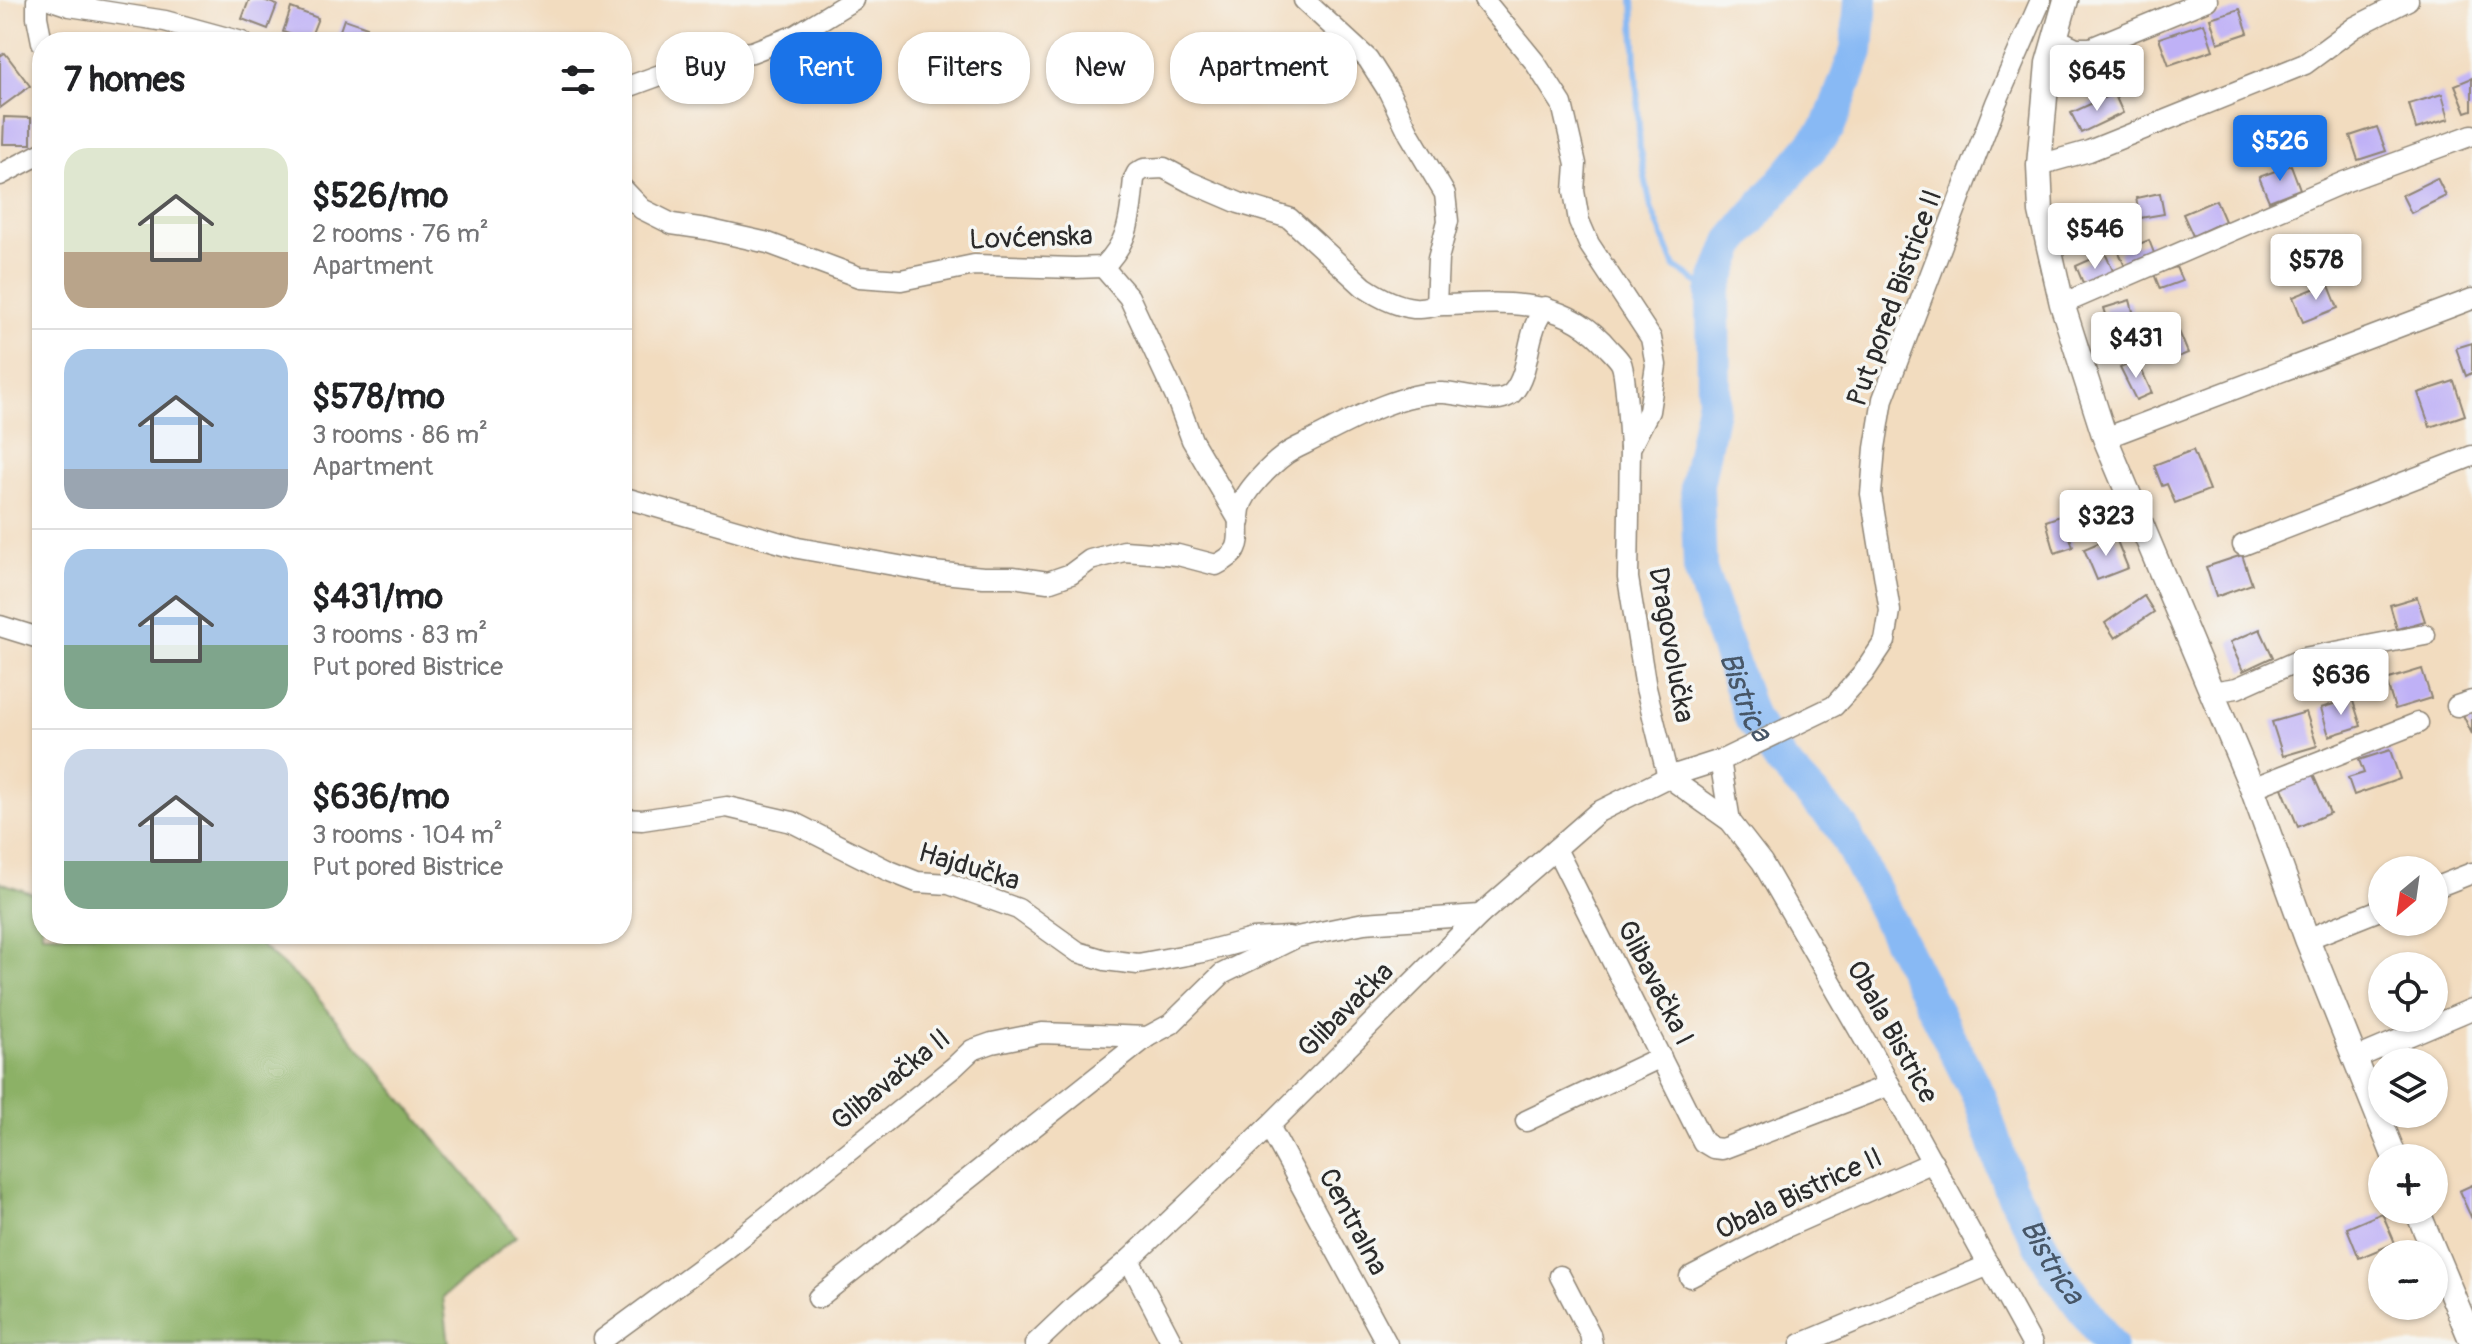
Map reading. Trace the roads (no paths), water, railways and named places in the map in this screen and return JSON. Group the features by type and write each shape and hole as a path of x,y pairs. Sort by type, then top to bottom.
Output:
{"street":[{"path":"37,0 40,32"},
{"path":"52,0 70,6 165,21 205,32"},
{"path":"632,85 704,59 752,52 781,41 853,0"},
{"path":"1304,0 1368,59 1445,194 1448,221 1438,259 1436,305"},
{"name":"Dragovolučka","path":"1484,0 1534,61 1562,104 1576,164 1574,191 1579,221 1589,244 1651,338 1656,365 1649,411 1630,448 1628,578 1646,688 1668,777"},
{"name":"Put pored Bistrice II","path":"1722,760 1834,706 1863,674 1885,641 1890,611 1871,494 1883,399 2017,52 2041,0"},
{"path":"2066,0 2048,63 2039,165 2043,221 2062,304 2105,438 2252,788 2307,939 2389,1144"},
{"path":"2055,38 2076,48 2091,48 2207,0"},
{"path":"2039,165 2089,151 2305,64 2355,27 2408,0"},
{"path":"2017,52 2048,63"},
{"path":"2062,304 2344,182 2472,135"},
{"path":"0,175 32,158"},
{"name":"Lovćenska","path":"632,198 642,209 672,224 768,243 859,277 901,280 974,265 1103,267 1116,254 1127,235 1137,173 1144,169 1164,168 1239,203 1289,218 1376,295 1393,303 1417,309 1436,305 1515,303 1545,307 1569,316 1598,336 1622,365 1630,448"},
{"path":"1103,267 1129,297 1178,402 1192,440 1240,522"},
{"path":"2105,438 2472,299"},
{"path":"632,500 798,548 933,572 1048,582 1071,574 1090,560 1124,551 1178,555 1216,565 1228,560 1235,551 1241,537 1240,509 1248,491 1286,454 1354,418 1405,399 1441,392 1484,399 1508,397 1519,383 1534,328 1545,307"},
{"path":"2243,545 2472,456"},
{"path":"0,626 32,636"},
{"path":"2211,692 2237,688 2304,658 2425,635"},
{"path":"2252,788 2418,723"},
{"path":"1722,760 1730,821"},
{"name":"Glibavačka","path":"1035,1344 1129,1260 1269,1126 1480,915 1598,812 1668,777 1722,760"},
{"name":"Obala Bistrice","path":"1668,777 1730,821 1762,862 1890,1085 2032,1344"},
{"name":"Hajdučka","path":"632,820 727,807 792,822 917,882 949,884 1018,909 1078,952 1105,960 1138,964 1252,939 1297,937"},
{"name":"Glibavačka I","path":"1556,849 1703,1142 1722,1149 1890,1085"},
{"path":"2448,882 2472,873"},
{"path":"818,1298 1147,1037 1171,1024 1222,974 1297,937 1364,923 1480,915"},
{"path":"2307,939 2368,915"},
{"path":"2354,1059 2472,1009"},
{"name":"Glibavačka II","path":"604,1339 725,1250 972,1050 1042,1033 1147,1037"},
{"path":"1526,1121 1661,1057"},
{"name":"Centralna","path":"1269,1126 1387,1344"},
{"name":"Obala Bistrice II","path":"1690,1277 1786,1227 1933,1162"},
{"path":"2423,1224 2472,1342"},
{"path":"1129,1260 1173,1344"},
{"path":"1801,1344 1989,1265"},
{"path":"1560,1276 1590,1334 1592,1344"}],"waterway":[{"path":"1633,0 1640,151 1651,208 1675,267 1713,293"},
{"name":"Bistrica","path":"1861,0 1857,51 1829,126 1732,242 1713,293 1714,398 1697,485 1700,569 1751,718 1782,763 1841,826 1980,1099 2009,1186 2055,1270 2109,1344"}]}
